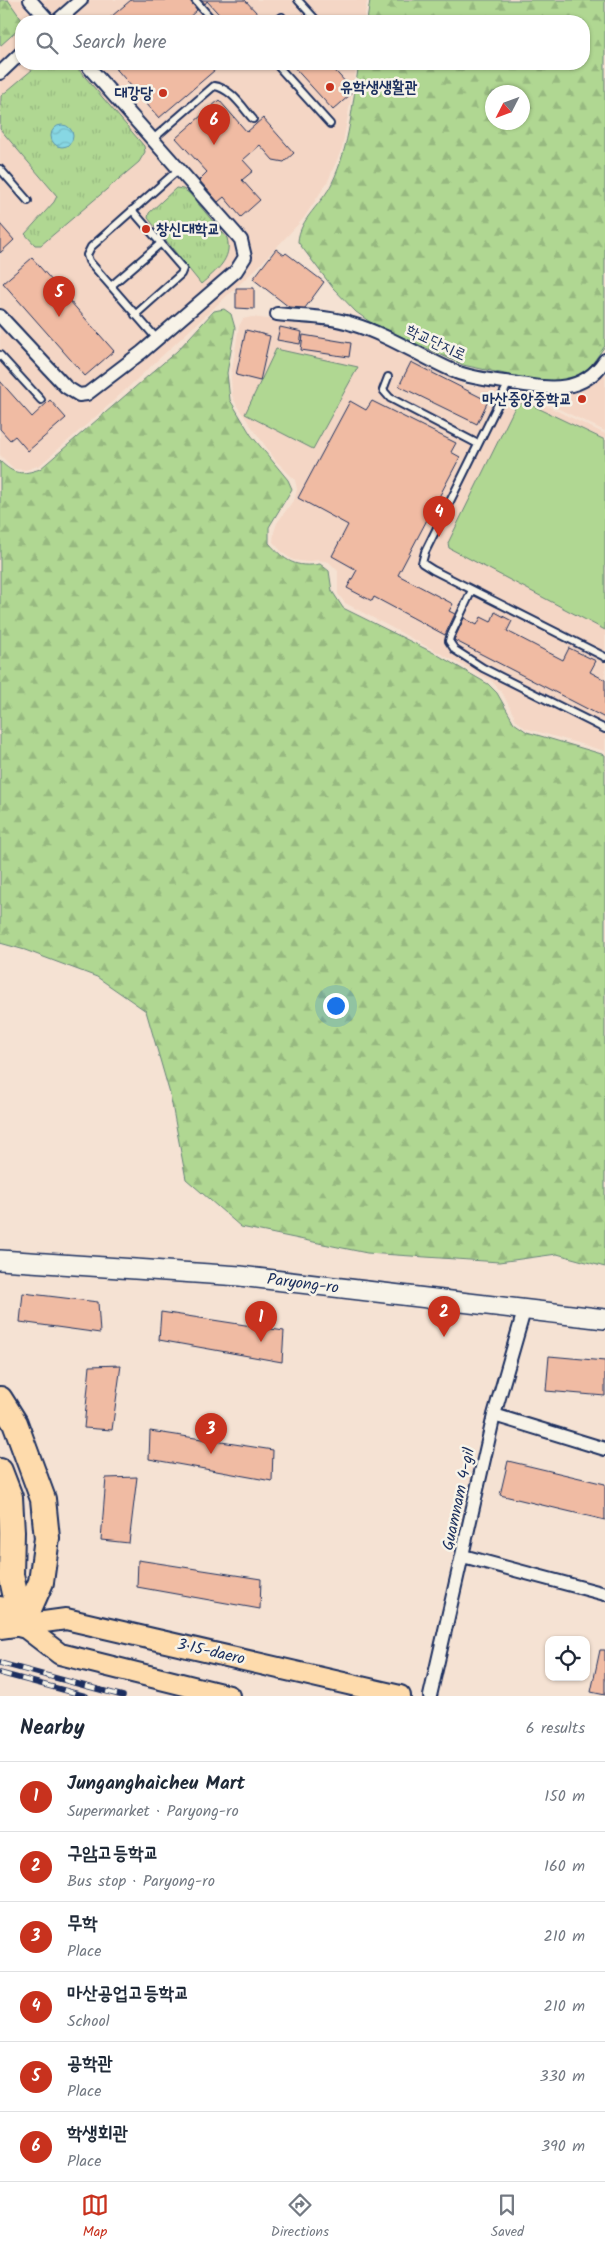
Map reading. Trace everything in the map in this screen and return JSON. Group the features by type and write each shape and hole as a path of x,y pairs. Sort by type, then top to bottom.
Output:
{"highway":[{"path":"0,1399 15,1424 44,1499 46,1538 41,1582 11,1626"},
{"path":"0,1471 10,1497 12,1532 11,1626"}],"main road":[{"name":"Paryong-ro","path":"0,1260 240,1276 605,1320"},
{"path":"0,1607 11,1626 60,1654 229,1696"},
{"name":"3·15-daero","path":"11,1626 66,1618 400,1696"}],"street":[{"path":"30,0 44,15"},
{"path":"64,15 81,0"},
{"path":"0,73 15,59"},
{"path":"0,316 66,387 78,395 93,391 157,339 236,271 244,257 244,248 236,234 91,70"},
{"name":"학교단지로","path":"276,314 352,324 384,336 457,373 509,382 560,388 590,376 605,360"},
{"name":"Guamnam 4-gil","path":"430,1696 494,1414 524,1311"},
{"path":"494,1414 605,1449"},
{"path":"463,1556 605,1594"}],"lane":[{"path":"194,0 208,15"},
{"path":"298,0 312,15"},
{"path":"281,70 330,124"},
{"path":"153,139 214,86 222,87 253,119"},
{"path":"0,169 28,201"},
{"path":"157,339 89,261 87,250 179,169"},
{"path":"132,210 181,266 181,274 136,315"},
{"path":"111,286 161,243"},
{"path":"0,355 41,400"},
{"path":"388,377 383,390 390,398 478,444"},
{"path":"509,382 422,558 422,563 605,657"},
{"path":"472,590 450,637 449,641 454,650 483,668 605,729"}],"shaded area":[{"name":"창신대학교","path":"0,0 367,0 365,15 15,15 15,70 356,70 342,148 328,181 304,218 257,268 109,405 40,465 26,470 14,469 0,455"},
{"path":"252,317 339,328 394,347 467,386 495,387 520,393 605,434 605,751 525,728 516,720 503,694 492,681 345,603 338,594 338,571 329,562 293,560 284,554 273,542 277,523 295,498 297,489 295,480 276,461 237,406 232,395 231,377 239,326 243,319"},
{"name":"마산중앙중학교","path":"605,367 605,431 557,408 555,405 556,400 561,397 581,391"}],"green space":[{"path":"0,0 8,0 18,15 15,15 15,32 0,46"},
{"path":"370,0 605,0 605,346 589,368 576,377 561,382 542,382 463,365 370,322 356,312 333,288 298,242 302,226 332,183 347,140 358,70 590,70 590,15 368,15"},
{"path":"32,70 79,70 144,146 145,152 139,162 41,245 35,245 25,234 54,202 57,196 0,129 1,96"},
{"path":"176,188 183,189 189,193 227,238 228,252 222,264 201,284 148,218 149,213"},
{"path":"224,309 231,314 235,328 227,373 230,400 251,435 288,480 292,489 269,527 269,543 291,562 304,565 320,564 329,571 332,591 343,608 436,654 488,684 497,693 514,723 527,732 605,755 605,1267 557,1254 499,1262 367,1253 241,1227 186,1179 170,1094 146,1011 97,977 25,950 0,943 0,461 10,469 23,473 40,469 177,351 214,311"},
{"path":"276,349 358,367 313,449 245,414"},
{"path":"525,402 605,440 605,630 449,548 448,543 515,407"}],"water":[{"path":"62,125 70,128 73,136 70,144 62,147 54,144 51,136 54,128"}],"building":[{"path":"131,0 190,0 197,10 192,15 113,15"},
{"path":"202,0 245,0 256,12 256,15 220,15 207,1 205,4"},
{"name":"대강당","path":"117,70 215,70 159,118"},
{"name":"유학생생활관","path":"296,70 334,70 349,86 346,89 351,94 333,110"},
{"path":"219,100 247,132 263,118 294,153 284,162 273,160 260,145 243,160 253,171 242,180 260,200 241,217 224,197 218,202 199,180 207,172 176,138"},
{"path":"0,224 14,240 0,253"},
{"path":"276,249 284,255 286,253 324,282 305,308 289,307 253,279"},
{"path":"32,258 114,351 85,376 3,283"},
{"path":"236,288 254,288 254,309 236,308"},
{"path":"280,327 302,332 300,344 277,340"},
{"path":"246,330 270,336 260,381 236,375"},
{"path":"303,335 351,343 349,357 301,350"},
{"path":"411,362 488,401 477,424 399,386"},
{"path":"0,381 32,417 50,400 66,418 28,451 15,436 10,440 0,429"},
{"path":"350,401 366,410 372,401 456,443 451,452 460,457 398,575 453,604 449,611 455,614 445,635 374,597 372,601 347,588 357,570 332,556 348,525 298,498"},
{"path":"495,612 512,621 507,631 563,660 569,648 596,661 590,672 605,680 605,718 454,640 464,618 477,625 481,617 491,622"},
{"path":"23,1293 98,1302 100,1333 20,1322"},
{"path":"161,1312 284,1331 282,1362 159,1340"},
{"path":"549,1356 605,1361 605,1396 546,1391"},
{"path":"121,1365 112,1430 84,1428 90,1366"},
{"path":"150,1431 273,1450 272,1481 149,1459"},
{"path":"508,1461 605,1484 605,1520 500,1495"},
{"path":"137,1477 129,1543 101,1540 106,1478"},
{"path":"138,1560 261,1579 260,1609 137,1587"},
{"path":"600,1650 605,1650 605,1695 591,1692"}],"railway":[{"path":"0,1663 123,1696"},
{"path":"0,1673 86,1696"}],"place":[{"name":"유학생생활관","path":"330,87"},
{"name":"대강당","path":"163,93"},
{"name":"학생회관","path":"214,145"},
{"name":"창신대학교","path":"146,229"},
{"name":"공학관","path":"59,317"},
{"name":"마산중앙중학교","path":"582,399"},
{"name":"마산공업고등학교","path":"439,537"},
{"name":"구암고등학교","path":"444,1337"},
{"name":"Junganghaicheu Mart","path":"261,1342"},
{"name":"무학","path":"211,1454"}]}
